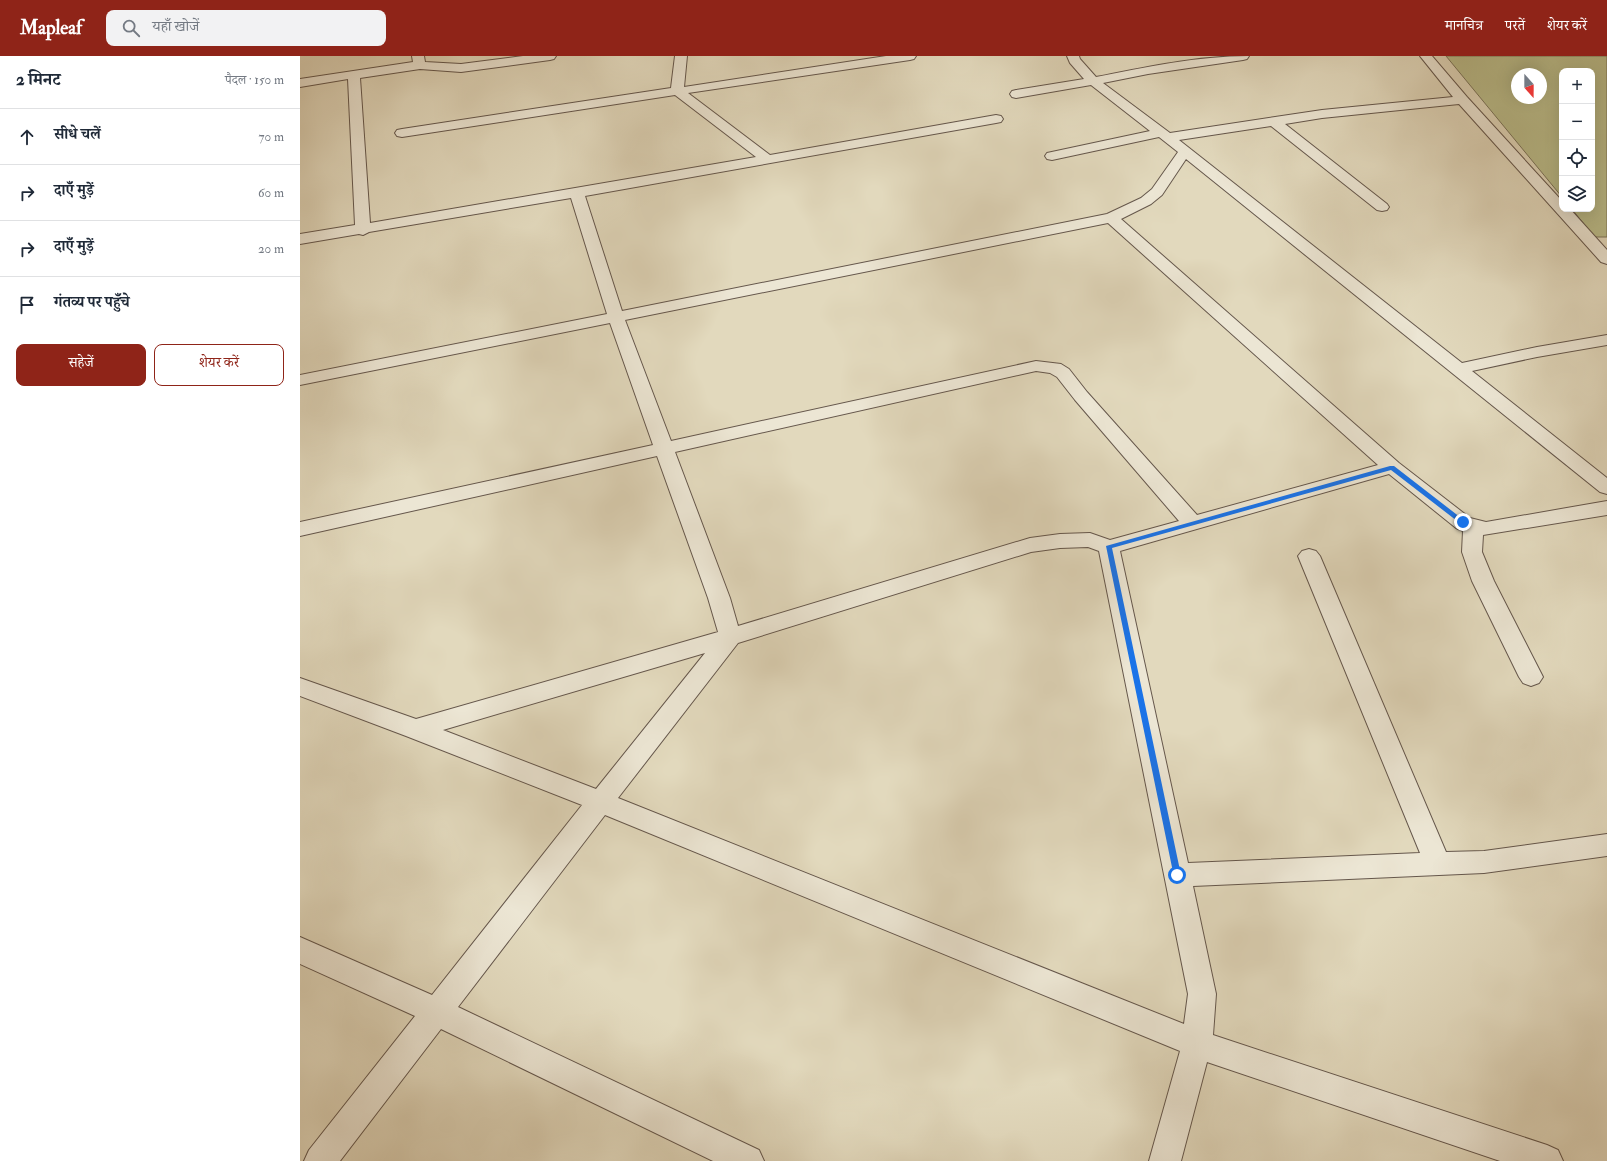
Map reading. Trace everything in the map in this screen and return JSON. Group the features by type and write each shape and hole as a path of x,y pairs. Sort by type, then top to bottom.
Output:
{"street":[{"path":"300,83 354,75 419,61 461,68 550,56"},
{"path":"677,91 681,56"},
{"path":"402,133 910,56"},
{"path":"1073,56 1074,60 1093,81 1185,151 1607,488"},
{"path":"1016,94 1148,70 1243,56"},
{"path":"1426,56 1462,100 1607,259"},
{"path":"354,75 363,230"},
{"path":"677,91 766,158"},
{"path":"1052,156 1164,136 1322,114 1462,100"},
{"path":"300,239 363,230 577,193 766,158 996,119"},
{"path":"1273,121 1382,207"},
{"path":"300,380 1111,218 1146,201 1157,192 1185,151"},
{"path":"577,193 616,317 719,598 730,637"},
{"path":"1111,218 1392,467 1463,522 1473,527 1486,529 1607,508"},
{"path":"1586,236 1607,238"},
{"path":"1458,369 1537,352 1607,340"},
{"path":"300,529 1036,366 1055,368 1063,373 1081,396 1192,524"},
{"path":"415,730 730,637 1030,545 1060,541 1090,540 1109,546 1392,467"},
{"path":"1473,527 1472,552 1480,574 1531,677"},
{"path":"1109,546 1202,994 1197,1044 1165,1161"},
{"path":"1309,556 1438,864"},
{"path":"320,1161 438,1012 599,801 730,637"},
{"path":"300,687 599,801 1197,1044 1547,1161"},
{"path":"1177,875 1484,862 1607,845"},
{"path":"300,950 438,1012 748,1161"}],"green space":[{"path":"1446,56 1607,56 1607,237 1594,237 1574,212 1595,212 1595,68 1559,68 1559,193"}],"route":[{"path":"1177,875 1109,546 1392,467 1463,522"}]}
